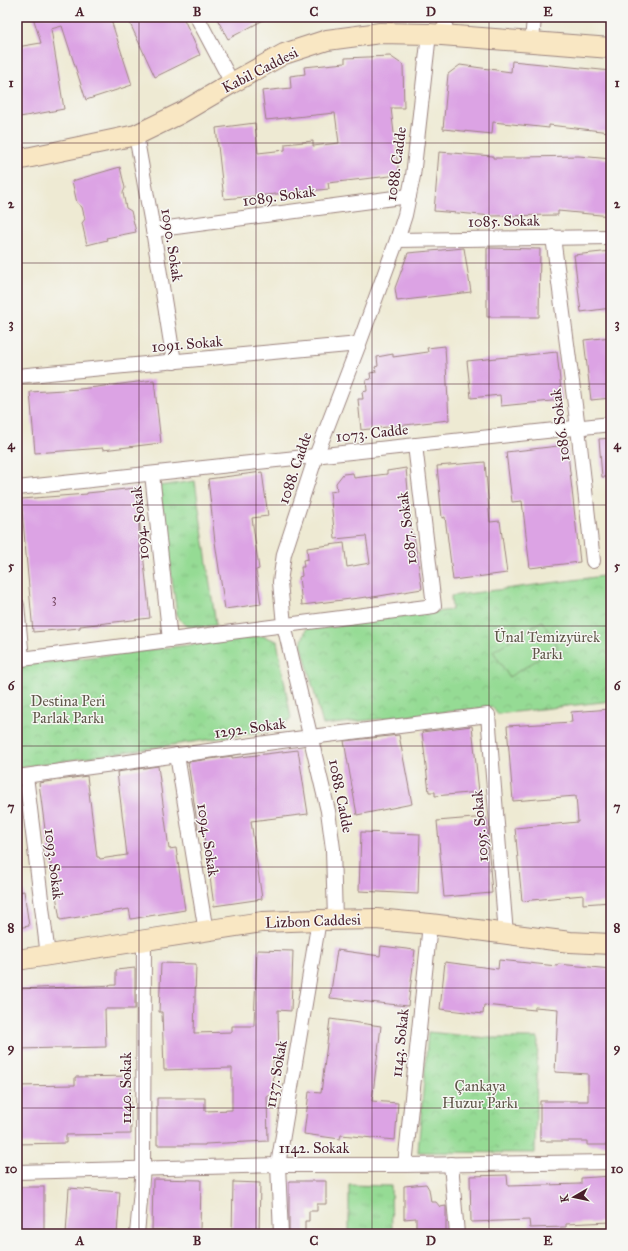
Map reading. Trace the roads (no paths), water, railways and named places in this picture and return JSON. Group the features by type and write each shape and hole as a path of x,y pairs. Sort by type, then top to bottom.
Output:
{"main road":[{"name":"Kabil Caddesi","path":"17,160 136,135 181,113 284,54 327,40 380,33 439,28 532,42 611,48"},
{"name":"Lizbon Caddesi","path":"17,960 206,932 262,922 327,920 376,919 430,924 570,942 611,944"}],"street":[{"path":"197,17 232,83"},
{"path":"532,42 534,17"},
{"name":"1088. Cadde","path":"327,920 333,849 328,811 284,625 280,582 284,554 316,456 360,344 398,240 413,176 439,28"},
{"name":"1090. Sokak","path":"136,135 174,362"},
{"name":"1089. Sokak","path":"153,230 409,196"},
{"name":"1086. Sokak","path":"554,237 593,561"},
{"name":"1085. Sokak","path":"398,240 611,237"},
{"name":"1091. Sokak","path":"17,376 360,344"},
{"name":"1073. Cadde","path":"17,488 611,424"},
{"name":"1087. Sokak","path":"284,625 434,606 415,445"},
{"name":"1094. Sokak","path":"152,474 170,640"},
{"path":"17,605 22,659 284,625"},
{"name":"1292. Sokak","path":"21,777 311,737 488,715"},
{"name":"1095. Sokak","path":"488,715 506,934"},
{"name":"1094. Sokak","path":"177,755 206,932"},
{"name":"1093. Sokak","path":"21,777 48,956"},
{"name":"1137. Sokak","path":"280,1234 278,1165 327,920"},
{"name":"1143. Sokak","path":"405,1165 430,924"},
{"name":"1140. Sokak","path":"137,1234 143,1168 144,941"},
{"name":"1142. Sokak","path":"17,1172 278,1165 611,1162"},
{"path":"450,1164 457,1234"}],"park label":[{"name":"Ünal Temizyürek Parkı","path":"547,646"},
{"name":"Destina Peri Parlak Parkı","path":"68,710"},
{"name":"Çankaya Huzur Parkı","path":"480,1094"}]}
